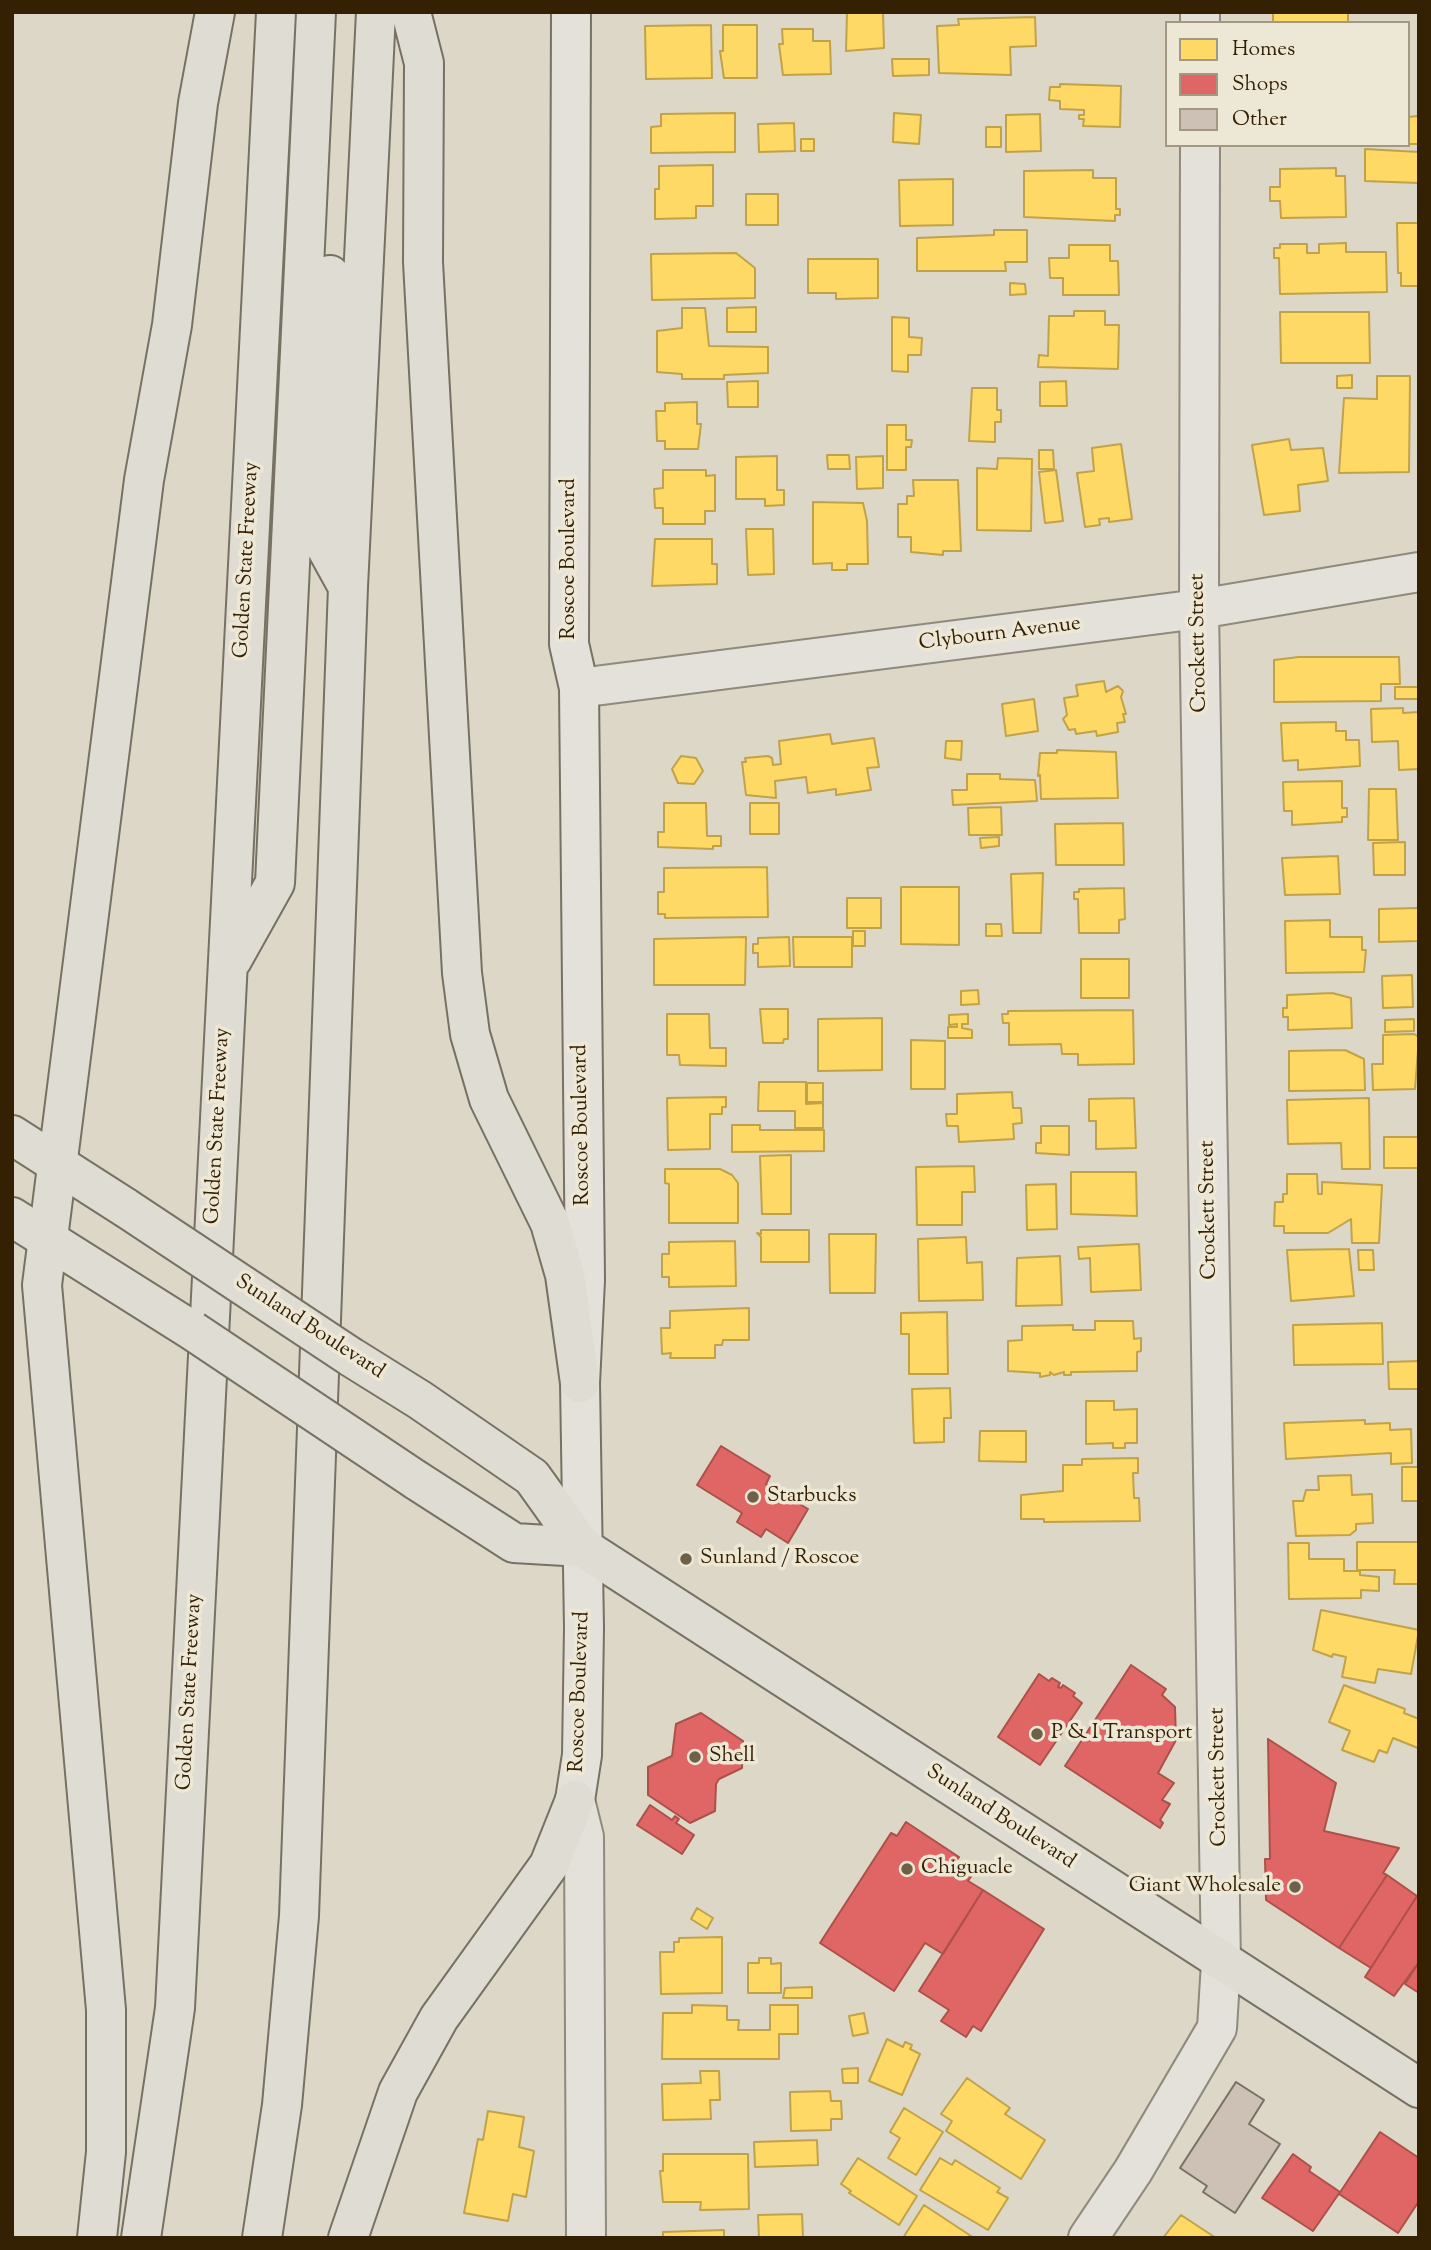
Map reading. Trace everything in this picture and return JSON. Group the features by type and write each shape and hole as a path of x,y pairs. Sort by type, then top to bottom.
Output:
{"main road":[{"path":"97,2238 106,2152 106,2010 42,1285 23,1226 56,1162 142,494 172,324 198,103 215,12"},
{"name":"Golden State Freeway","path":"141,2238 175,2008 276,12"},
{"path":"228,968 275,883 316,12"},
{"path":"343,12 316,529 348,587"},
{"path":"262,2238 282,2105 299,1916 348,587 376,12"},
{"path":"411,12 424,64 423,262 462,973 470,1034 489,1099 554,1236 565,1276 580,1383"},
{"name":"Sunland Boulevard","path":"12,1135 420,1400 532,1477 582,1547 1221,1963 1419,2088"},
{"name":"Sunland Boulevard","path":"23,1226 122,1286 514,1543 582,1547"},
{"path":"348,2238 398,2092 439,2018 549,1865 575,1800"}],"street":[{"name":"Roscoe Boulevard","path":"571,12 569,644 579,688 585,1280 580,1383 582,1755 575,1800 584,1837 586,2238"},
{"name":"Crockett Street","path":"1088,2238 1133,2171 1217,2028 1221,1963 1199,609 1200,147"},
{"name":"Clybourn Avenue","path":"579,688 1199,609 1419,572"}],"building: Homes":[{"path":"847,12 883,12 884,48 846,51"},
{"path":"1273,12 1348,12 1348,21 1273,21"},
{"path":"1035,17 1036,46 1010,47 1011,75 939,73 937,26 959,25 958,19"},
{"path":"711,25 712,78 646,79 645,26"},
{"path":"723,25 757,25 757,78 724,78 720,51 723,51"},
{"path":"782,29 813,29 813,41 830,41 831,74 783,75 779,44 783,44"},
{"path":"892,59 929,59 929,75 893,76"},
{"path":"1060,84 1121,86 1120,127 1083,126 1084,119 1079,119 1079,115 1084,115 1084,110 1060,109 1060,101 1049,100 1050,87 1060,87"},
{"path":"735,113 735,152 651,153 651,127 661,126 661,114"},
{"path":"894,113 921,115 919,144 893,142"},
{"path":"1040,114 1041,151 1006,152 1006,115"},
{"path":"1418,116 1419,144 1410,144 1410,117"},
{"path":"794,123 795,151 759,152 758,124"},
{"path":"986,127 1001,127 1001,147 986,147"},
{"path":"801,139 814,139 814,151 801,151"},
{"path":"1365,149 1419,152 1419,183 1365,181"},
{"path":"713,165 713,206 696,206 696,218 655,219 655,189 659,189 659,166"},
{"path":"1336,168 1336,176 1345,176 1346,217 1281,218 1280,201 1270,201 1270,187 1280,187 1280,169"},
{"path":"1093,170 1093,178 1116,178 1116,209 1120,209 1120,215 1115,215 1115,221 1024,217 1024,171"},
{"path":"953,179 953,225 900,226 899,180"},
{"path":"746,194 778,194 778,225 746,225"},
{"path":"1397,223 1419,223 1419,286 1401,286 1401,273 1398,273"},
{"path":"994,230 1027,230 1027,262 1005,262 1006,271 917,271 917,238 994,235"},
{"path":"1346,243 1346,252 1386,252 1387,292 1280,294 1279,258 1274,258 1274,248 1280,248 1280,244 1307,244 1307,253 1319,253 1319,244"},
{"path":"1069,245 1110,245 1110,261 1118,261 1119,295 1063,295 1063,278 1050,278 1049,258 1069,258"},
{"path":"736,253 755,268 755,298 652,300 651,254"},
{"path":"808,259 878,259 878,298 836,299 836,293 808,293"},
{"path":"1010,283 1025,284 1026,294 1010,295"},
{"path":"756,307 756,332 727,332 727,308"},
{"path":"682,308 705,308 709,346 768,347 768,373 724,375 724,379 682,379 682,374 657,372 657,331 682,328"},
{"path":"1074,311 1105,311 1105,325 1119,325 1118,369 1038,367 1039,355 1048,356 1049,316 1074,316"},
{"path":"1280,312 1369,312 1370,363 1281,363"},
{"path":"892,317 909,318 909,337 922,338 921,355 908,355 908,372 892,371"},
{"path":"1352,375 1352,388 1337,388 1337,376"},
{"path":"1377,376 1410,376 1409,472 1339,473 1344,398 1377,399"},
{"path":"758,381 758,407 728,407 727,382"},
{"path":"1066,381 1067,406 1040,406 1040,382"},
{"path":"972,388 997,388 997,410 1001,410 1001,422 995,422 995,442 969,441"},
{"path":"697,402 697,424 701,424 698,449 665,449 665,441 657,441 656,411 665,411 665,403"},
{"path":"887,425 906,425 906,440 912,440 911,447 906,447 906,470 887,470"},
{"path":"1289,439 1291,450 1323,448 1328,481 1298,485 1300,511 1264,515 1252,445"},
{"path":"1121,444 1132,519 1109,522 1109,518 1099,519 1100,525 1085,527 1077,473 1094,471 1092,448"},
{"path":"1039,450 1053,450 1054,469 1039,469"},
{"path":"827,455 849,455 850,469 828,469"},
{"path":"777,456 777,490 784,490 784,505 765,506 765,499 736,499 736,457"},
{"path":"883,456 883,488 857,489 856,457"},
{"path":"998,458 1032,459 1031,531 977,530 977,468 997,469"},
{"path":"663,470 706,470 706,476 715,475 715,511 705,511 705,524 663,524 663,508 655,508 654,489 663,488"},
{"path":"1056,470 1063,521 1045,523 1039,472"},
{"path":"913,480 958,480 961,551 943,551 943,555 911,552 911,537 898,537 898,504 907,504 907,496 914,496"},
{"path":"813,502 863,503 867,521 868,564 847,564 847,570 832,570 832,563 813,564"},
{"path":"746,529 773,529 774,574 748,575"},
{"path":"655,539 712,539 712,564 717,564 717,584 652,586"},
{"path":"1299,657 1399,657 1400,684 1381,684 1381,701 1274,702 1274,660"},
{"path":"1104,681 1106,692 1118,686 1123,691 1121,697 1126,714 1123,714 1125,722 1117,723 1118,732 1097,736 1096,731 1076,734 1075,729 1069,730 1063,719 1067,715 1064,698 1078,696 1076,685"},
{"path":"1395,687 1419,687 1419,699 1395,699"},
{"path":"1034,699 1038,731 1006,736 1002,704"},
{"path":"1403,708 1403,713 1419,712 1419,769 1399,770 1398,741 1372,742 1371,709"},
{"path":"1336,722 1336,731 1346,731 1346,740 1359,740 1360,766 1298,770 1298,760 1283,761 1281,723"},
{"path":"830,734 832,744 874,738 879,767 867,768 871,790 836,795 836,789 808,793 806,777 775,781 776,798 746,795 742,762 746,762 745,758 768,756 772,758 773,765 781,764 779,741"},
{"path":"946,741 962,741 961,760 945,758"},
{"path":"1057,750 1116,752 1118,798 1041,799 1040,775 1038,776 1040,753 1057,753"},
{"path":"681,756 696,758 703,771 694,784 678,783 672,769"},
{"path":"967,774 1000,774 1000,779 1035,780 1037,801 953,805 952,790 967,790"},
{"path":"1342,781 1342,808 1347,808 1347,817 1342,817 1342,822 1292,825 1292,811 1284,811 1283,782"},
{"path":"1369,789 1396,789 1398,840 1368,840"},
{"path":"664,803 706,803 707,836 721,836 721,846 713,846 713,849 658,847 658,832 664,832"},
{"path":"750,803 779,803 779,834 750,834"},
{"path":"1001,807 1002,835 969,835 968,808"},
{"path":"1123,823 1124,865 1056,865 1055,824"},
{"path":"999,837 999,846 981,848 980,838"},
{"path":"1405,842 1405,875 1374,875 1373,843"},
{"path":"1338,856 1340,894 1285,895 1282,858"},
{"path":"767,867 768,917 665,918 665,914 658,914 658,892 664,892 664,868"},
{"path":"1043,873 1041,933 1013,933 1011,874"},
{"path":"901,887 959,887 959,945 901,944"},
{"path":"1124,888 1125,919 1119,920 1119,933 1079,933 1078,899 1074,899 1074,892 1079,892 1079,889"},
{"path":"847,898 881,898 881,928 847,928"},
{"path":"1419,908 1419,941 1379,942 1379,909"},
{"path":"1330,920 1330,937 1362,937 1362,950 1366,950 1364,972 1286,973 1285,921"},
{"path":"986,924 1001,924 1002,936 986,936"},
{"path":"853,931 865,931 865,946 853,946"},
{"path":"746,937 745,985 654,985 654,939"},
{"path":"789,937 790,966 758,967 758,953 753,953 753,944 758,944 758,938"},
{"path":"793,937 852,937 852,967 794,967"},
{"path":"1081,959 1129,959 1129,998 1081,998"},
{"path":"1412,975 1413,1007 1383,1008 1382,976"},
{"path":"978,990 979,1004 961,1005 961,991"},
{"path":"1332,993 1351,998 1352,1028 1288,1030 1288,1017 1283,1017 1283,1008 1287,1008 1287,995"},
{"path":"760,1009 788,1009 788,1039 784,1039 783,1043 763,1043"},
{"path":"1133,1010 1134,1064 1078,1065 1078,1054 1062,1054 1061,1044 1009,1045 1009,1023 1003,1023 1002,1014 1008,1014 1008,1011"},
{"path":"667,1014 709,1014 710,1048 726,1048 726,1066 680,1065 679,1055 667,1055"},
{"path":"968,1014 968,1024 962,1024 962,1028 972,1030 972,1038 948,1038 948,1027 957,1027 957,1024 949,1025 949,1015"},
{"path":"882,1018 882,1070 818,1071 818,1019"},
{"path":"1414,1019 1414,1031 1385,1032 1385,1020"},
{"path":"1414,1034 1419,1037 1415,1089 1373,1090 1372,1064 1383,1064 1383,1035"},
{"path":"911,1040 945,1041 945,1089 911,1089"},
{"path":"1345,1050 1364,1059 1365,1090 1289,1091 1289,1051"},
{"path":"759,1082 806,1082 806,1104 823,1103 823,1128 795,1128 795,1111 758,1111"},
{"path":"807,1083 823,1083 823,1102 807,1102"},
{"path":"1012,1092 1013,1108 1021,1108 1022,1123 1013,1124 1014,1139 959,1142 958,1126 947,1126 946,1114 957,1114 957,1094"},
{"path":"726,1097 726,1107 722,1107 722,1114 710,1114 710,1149 668,1150 667,1098"},
{"path":"1134,1098 1136,1148 1096,1149 1096,1121 1089,1121 1089,1099"},
{"path":"1369,1098 1370,1169 1342,1169 1341,1143 1288,1144 1287,1100"},
{"path":"732,1125 760,1125 760,1130 824,1130 824,1151 732,1152"},
{"path":"1041,1126 1069,1126 1069,1155 1036,1153 1036,1143 1041,1143"},
{"path":"1384,1137 1419,1137 1419,1168 1384,1168"},
{"path":"791,1155 791,1214 762,1214 760,1156"},
{"path":"974,1166 975,1192 962,1192 962,1225 917,1225 916,1167"},
{"path":"665,1169 720,1169 732,1175 738,1183 738,1223 669,1223 669,1184 665,1183"},
{"path":"1071,1172 1136,1172 1137,1216 1071,1214"},
{"path":"1287,1174 1317,1174 1318,1194 1322,1194 1322,1182 1382,1185 1379,1243 1352,1243 1351,1219 1328,1233 1284,1233 1284,1226 1274,1226 1275,1202 1283,1202 1283,1194 1287,1194"},
{"path":"1056,1184 1057,1229 1027,1230 1026,1185"},
{"path":"761,1230 809,1230 809,1262 761,1262 761,1237 757,1233 761,1234"},
{"path":"829,1234 876,1234 875,1293 830,1293"},
{"path":"966,1237 967,1263 982,1262 983,1300 919,1301 918,1239"},
{"path":"735,1241 736,1286 669,1287 669,1277 662,1277 662,1254 669,1254 669,1242"},
{"path":"1139,1244 1141,1290 1091,1292 1090,1258 1079,1259 1078,1247"},
{"path":"1349,1249 1354,1296 1291,1301 1287,1250"},
{"path":"1358,1250 1373,1250 1374,1270 1359,1270"},
{"path":"1060,1256 1062,1305 1016,1306 1017,1258"},
{"path":"749,1308 749,1340 723,1340 722,1345 715,1345 715,1358 670,1358 671,1353 662,1354 661,1328 670,1328 670,1311"},
{"path":"947,1312 948,1374 909,1374 909,1334 901,1334 901,1313"},
{"path":"1095,1321 1133,1321 1134,1339 1141,1338 1141,1351 1137,1352 1137,1371 1071,1372 1071,1375 1064,1375 1064,1372 1054,1375 1050,1372 1050,1375 1040,1377 1040,1373 1008,1371 1008,1341 1022,1340 1022,1326 1073,1325 1073,1330 1095,1330"},
{"path":"1382,1323 1383,1364 1294,1365 1293,1325"},
{"path":"1419,1361 1419,1389 1389,1389 1388,1362"},
{"path":"950,1388 951,1418 944,1418 944,1442 914,1443 912,1389"},
{"path":"1086,1401 1114,1401 1114,1410 1137,1409 1137,1443 1125,1443 1125,1448 1113,1448 1113,1443 1086,1444"},
{"path":"1365,1420 1365,1424 1390,1423 1390,1430 1411,1429 1412,1463 1391,1464 1391,1453 1286,1459 1284,1423"},
{"path":"980,1431 1026,1431 1026,1462 979,1461"},
{"path":"1138,1458 1138,1473 1133,1473 1134,1498 1139,1498 1140,1521 1044,1522 1044,1519 1021,1519 1021,1495 1063,1491 1063,1465 1082,1465 1082,1459"},
{"path":"1402,1467 1419,1467 1419,1501 1402,1501"},
{"path":"1351,1475 1352,1495 1372,1494 1373,1523 1356,1524 1356,1530 1350,1535 1296,1536 1293,1501 1303,1501 1306,1490 1319,1490 1318,1476"},
{"path":"1357,1542 1419,1542 1419,1584 1394,1584 1395,1570 1357,1570"},
{"path":"1288,1543 1309,1543 1309,1559 1344,1559 1344,1571 1360,1571 1360,1575 1379,1577 1379,1591 1361,1590 1361,1598 1289,1599"},
{"path":"1321,1610 1419,1630 1411,1674 1378,1669 1375,1683 1342,1677 1346,1657 1333,1654 1332,1657 1313,1650"},
{"path":"1344,1685 1405,1709 1404,1713 1419,1719 1418,1748 1393,1738 1387,1753 1379,1750 1374,1762 1342,1750 1350,1731 1329,1722"},
{"path":"697,1908 713,1918 707,1929 691,1919"},
{"path":"722,1937 722,1993 661,1994 660,1952 674,1952 674,1942 679,1942 679,1938"},
{"path":"759,1958 771,1958 771,1964 781,1963 781,1993 748,1993 748,1963 759,1963"},
{"path":"812,1987 812,1998 783,1998 785,1988"},
{"path":"692,2005 727,2006 727,2020 739,2020 738,2030 770,2030 770,2005 798,2005 798,2034 779,2034 779,2059 662,2059 663,2013 692,2013"},
{"path":"864,2013 868,2033 853,2036 849,2016"},
{"path":"887,2039 903,2047 905,2042 912,2045 910,2049 920,2054 902,2095 869,2081"},
{"path":"858,2068 858,2083 843,2083 842,2069"},
{"path":"700,2071 719,2071 720,2100 710,2100 711,2119 663,2120 662,2084 701,2083"},
{"path":"967,2078 1010,2108 1005,2114 1045,2140 1021,2179 946,2131 952,2121 941,2114"},
{"path":"830,2091 831,2101 841,2101 842,2119 831,2119 831,2130 791,2131 790,2092"},
{"path":"904,2108 943,2132 916,2175 888,2158 900,2138 890,2132"},
{"path":"488,2111 524,2117 519,2147 534,2151 526,2197 513,2194 508,2221 464,2213 478,2139 483,2140"},
{"path":"817,2140 818,2165 755,2167 754,2142"},
{"path":"663,2154 748,2154 749,2209 700,2210 701,2202 663,2202 660,2171 663,2171"},
{"path":"858,2158 917,2196 899,2225 849,2193 851,2191 841,2184"},
{"path":"940,2158 952,2165 955,2160 1000,2188 997,2192 1008,2198 988,2230 920,2190"},
{"path":"924,2205 974,2238 903,2238"},
{"path":"802,2214 803,2238 759,2238 758,2215"},
{"path":"1181,2215 1216,2238 1163,2238"},
{"path":"724,2230 724,2238 663,2238 663,2232"}],"building: Shops":[{"name":"Starbucks","path":"721,1446 770,1476 766,1484 808,1509 788,1543 766,1529 761,1537 737,1522 742,1513 697,1485"},
{"path":"1131,1665 1166,1689 1162,1695 1175,1707 1176,1740 1158,1773 1174,1783 1162,1800 1170,1804 1160,1820 1163,1823 1160,1828 1065,1766"},
{"path":"1039,1674 1049,1681 1052,1678 1060,1683 1058,1687 1063,1685 1075,1693 1073,1696 1082,1703 1040,1765 998,1737"},
{"path":"701,1713 743,1741 742,1768 719,1779 716,1784 715,1811 690,1823 648,1795 648,1767 672,1756 676,1724"},
{"path":"1268,1739 1336,1783 1324,1831 1399,1848 1383,1873 1387,1875 1339,1948 1266,1900 1265,1859 1270,1859"},
{"path":"650,1805 672,1820 675,1816 679,1819 676,1823 694,1835 682,1854 637,1825"},
{"path":"906,1822 959,1857 954,1863 972,1875 968,1881 983,1890 943,1954 925,1943 894,1991 820,1943 891,1833 897,1836"},
{"path":"1387,1875 1417,1896 1371,1968 1339,1948"},
{"path":"983,1890 1044,1929 981,2031 973,2026 966,2037 941,2021 949,2010 919,1991"},
{"path":"1419,1893 1419,1962 1394,1996 1365,1977"},
{"path":"1419,1962 1419,1993 1405,1984"},
{"path":"1380,2132 1419,2158 1419,2201 1398,2233 1339,2194"},
{"path":"1293,2154 1311,2167 1309,2171 1340,2192 1313,2231 1262,2198"}],"building: Other":[{"path":"1236,2082 1264,2100 1249,2124 1280,2144 1235,2213 1203,2192 1207,2186 1180,2168"}],"place":[{"name":"Starbucks","path":"753,1497"},
{"name":"Sunland / Roscoe","path":"686,1559"},
{"name":"P & I Transport","path":"1037,1734"},
{"name":"Shell","path":"695,1757"},
{"name":"Chiguacle","path":"907,1869"},
{"name":"Giant Wholesale","path":"1295,1887"}]}
